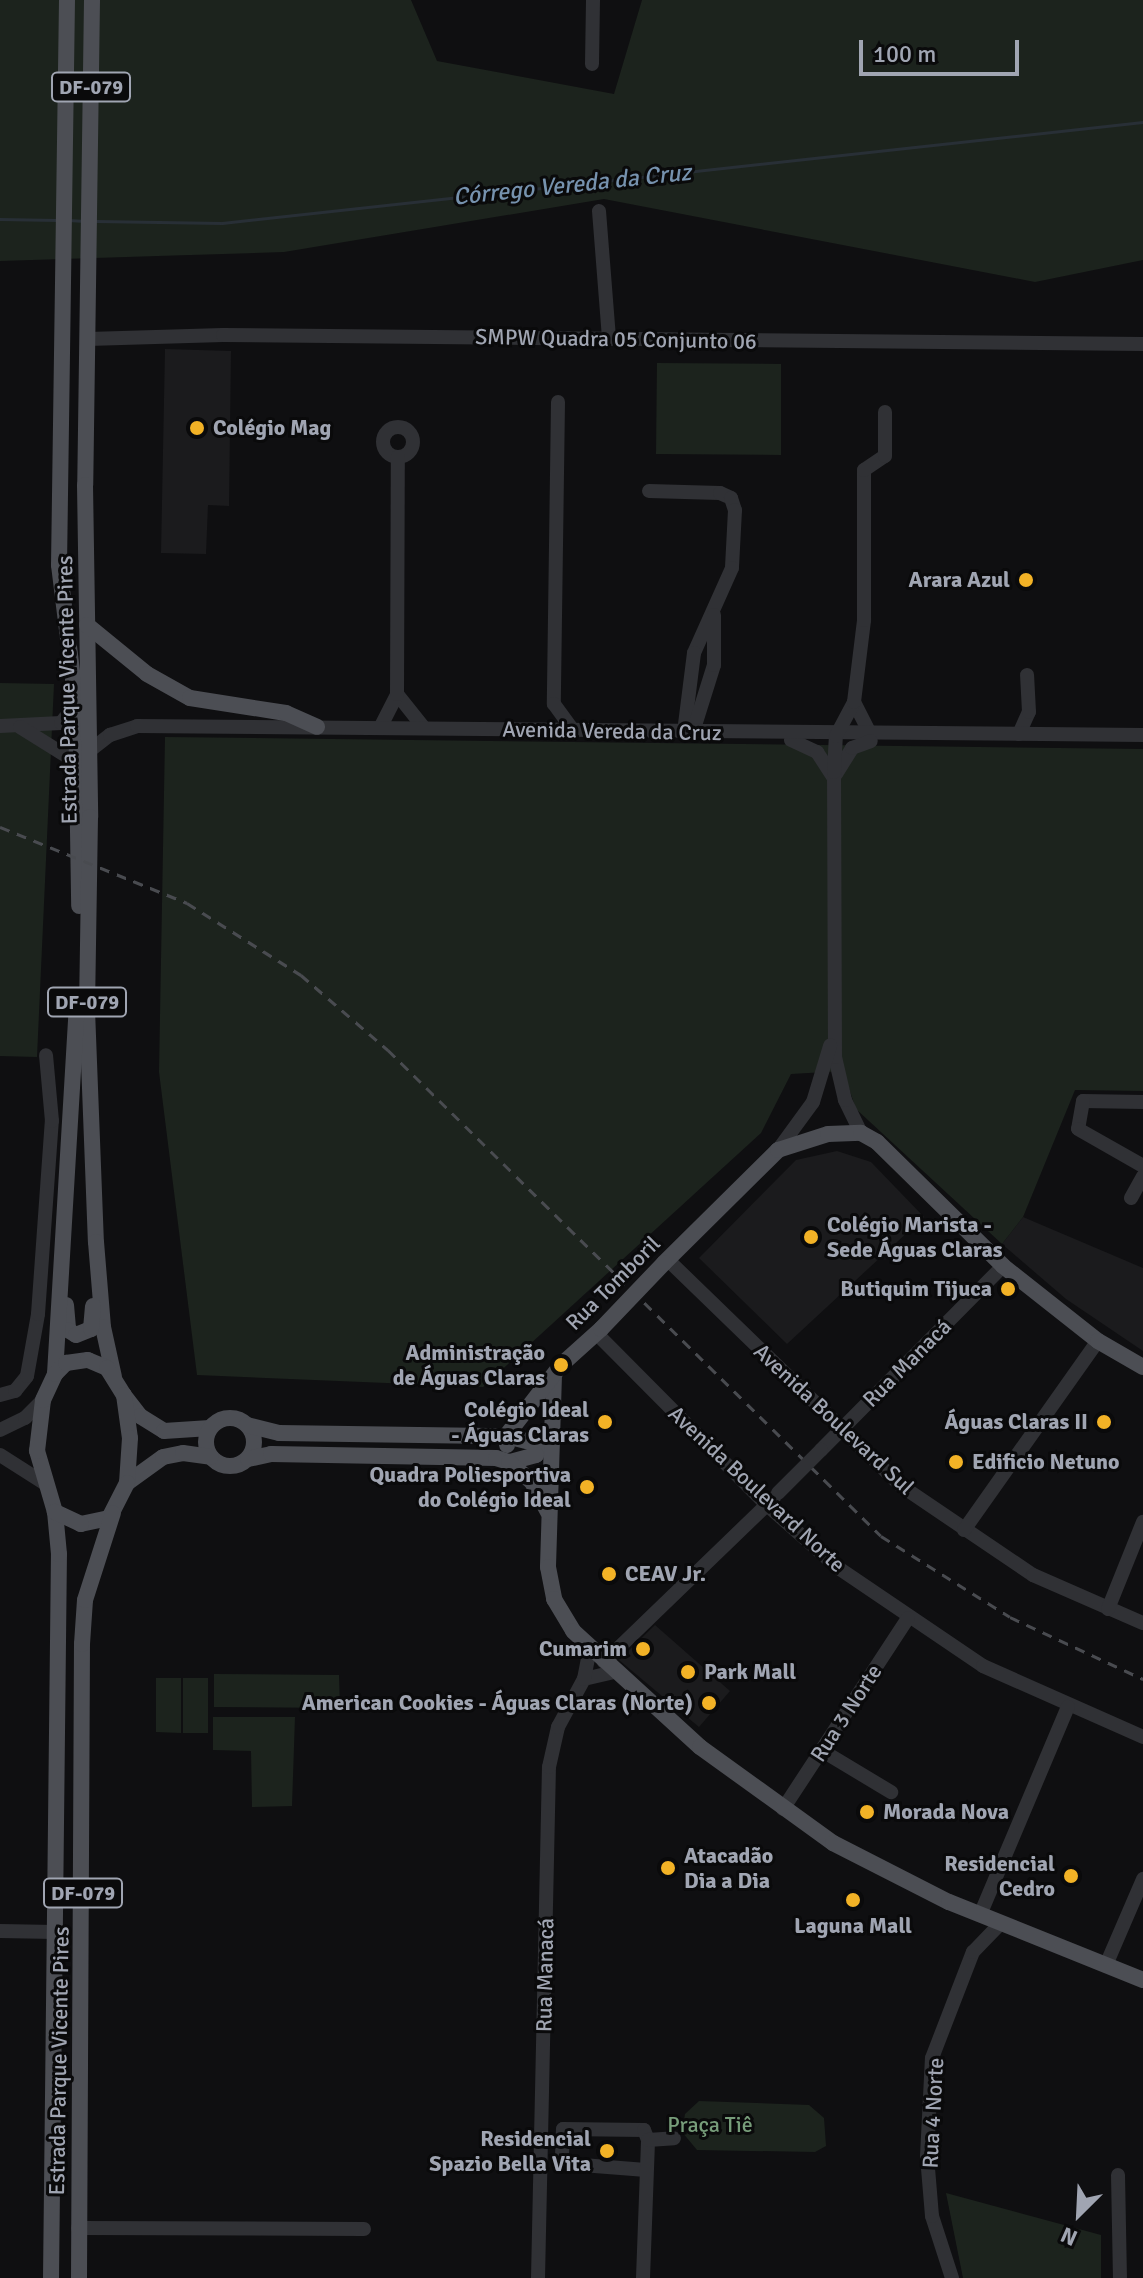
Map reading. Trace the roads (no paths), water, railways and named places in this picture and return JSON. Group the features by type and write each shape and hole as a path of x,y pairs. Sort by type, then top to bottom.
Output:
{"main road":[{"name":"Estrada Parque Vicente Pires","path":"67,0 59,565 82,757 96,1242 103,1327 114,1377"},
{"name":"Estrada Parque Vicente Pires","path":"55,1374 76,1014 87,625 87,258 92,0"},
{"path":"87,625 147,674 190,698 286,713 317,727"},
{"path":"861,1133 877,1142 1003,1266 1098,1341 1143,1367"},
{"name":"Rua Tomboril","path":"506,1436 554,1375 778,1150 810,1137 861,1133"},
{"path":"63,1224 68,1249 66,1320 76,1335 91,1329 96,1242"},
{"path":"55,1374 66,1363 88,1360 114,1377"},
{"name":"DF-079","path":"55,1374 43,1400 37,1451 55,1512"},
{"path":"554,1375 550,1412 555,1469 548,1514 554,1599 573,1631 590,1649 700,1747 783,1809 883,1871 1000,1924 1143,1980"},
{"name":"DF-079","path":"113,1513 127,1483 130,1438 124,1395 114,1377"},
{"path":"124,1395 140,1416 164,1431 210,1428 228,1418 279,1433 506,1436 539,1447 536,1455 509,1462 477,1456 271,1454 229,1466 211,1457 163,1457 127,1483"},
{"path":"247,1425 254,1448 248,1459"},
{"path":"210,1428 206,1443 211,1457"},
{"path":"506,1436 509,1462 532,1482 548,1514"},
{"name":"Estrada Parque Vicente Pires","path":"51,2278 55,1512"},
{"path":"55,1512 81,1524 95,1523 113,1513"},
{"name":"Estrada Parque Vicente Pires","path":"79,2278 82,1644 89,1587 113,1513"}],"street":[{"path":"592,64 593,0"},
{"path":"599,211 609,338"},
{"name":"SMPW Quadra 05 Conjunto 06","path":"88,339 223,335 1143,344"},
{"path":"558,402 554,704 573,730"},
{"path":"836,736 854,702 864,620 864,470 885,456 885,412"},
{"path":"399,423 414,442 407,454 398,457 386,451 383,442 386,433 399,423"},
{"path":"380,728 397,694 398,457"},
{"path":"649,491 720,493 734,502 735,554 714,615 694,653 689,732"},
{"path":"689,732 714,665 714,615"},
{"path":"1019,734 1029,712 1027,675"},
{"path":"397,694 424,728"},
{"path":"854,702 871,736"},
{"path":"0,726 19,727 67,721 76,704"},
{"path":"534,729 554,704"},
{"path":"1029,712 1045,734"},
{"name":"Avenida Vereda da Cruz","path":"82,757 110,735 137,726 283,731 317,727 836,736 1143,735"},
{"path":"19,727 82,757"},
{"path":"766,735 810,746 834,778 858,744 923,735"},
{"name":"Rua Tomboril","path":"836,736 833,1034 841,1088 861,1133"},
{"name":"Rua Tomboril","path":"778,1150 813,1102 833,1034"},
{"path":"0,1395 15,1391 27,1376 38,1314 52,1121 46,1055"},
{"path":"1143,1102 1083,1101 1078,1129 1143,1166"},
{"path":"1131,1198 1143,1176"},
{"name":"Avenida Boulevard Sul","path":"666,1262 900,1485 1033,1575 1143,1623"},
{"name":"Rua Manacá","path":"609,1667 1003,1266"},
{"name":"Avenida Boulevard Norte","path":"598,1331 767,1505 837,1567 983,1666 1068,1707 1143,1737"},
{"path":"964,1530 1098,1341"},
{"path":"0,1430 25,1418 43,1400"},
{"path":"0,1455 44,1483"},
{"path":"1108,1609 1143,1522"},
{"name":"Rua 3 Norte","path":"783,1809 908,1618"},
{"name":"Rua Manacá","path":"538,2278 549,1767 558,1727 584,1679 590,1649"},
{"path":"584,1679 609,1667"},
{"name":"Rua 4 Norte","path":"952,2278 931,2201 927,2156 932,2058 973,1952 977,1914 1068,1707"},
{"path":"821,1750 891,1792"},
{"path":"1106,1965 1143,1879"},
{"name":"Rua 4 Norte","path":"973,1952 1000,1924"},
{"path":"0,1931 55,1932"},
{"path":"643,2278 648,2140 644,2130 563,2129 562,2157 569,2164 646,2170"},
{"path":"648,2140 674,2138"},
{"path":"1118,2175 1120,2278"},
{"path":"78,2228 364,2229"}],"waterway":[{"name":"Córrego Vereda da Cruz","path":"96,221 222,223 1143,122"},
{"name":"Córrego Vereda da Cruz","path":"0,219 57,220"},
{"name":"Córrego Vereda da Cruz","path":"68,220 85,221"}],"railway":[{"path":"0,827 187,903 301,975 388,1050 881,1536 1010,1617 1143,1679"}],"place":[{"name":"Colégio Mag","path":"197,428"},
{"name":"Arara Azul","path":"1026,580"},
{"name":"Colégio Marista - Sede Águas Claras","path":"811,1237"},
{"name":"Butiquim Tijuca","path":"1008,1289"},
{"name":"Administração de Águas Claras","path":"561,1365"},
{"name":"Colégio Ideal - Águas Claras","path":"605,1422"},
{"name":"Águas Claras II","path":"1104,1422"},
{"name":"Edificio Netuno","path":"956,1462"},
{"name":"Quadra Poliesportiva do Colégio Ideal","path":"587,1487"},
{"name":"CEAV Jr.","path":"609,1574"},
{"name":"Cumarim","path":"643,1649"},
{"name":"Park Mall","path":"688,1672"},
{"name":"American Cookies - Águas Claras (Norte)","path":"709,1703"},
{"name":"Morada Nova","path":"867,1812"},
{"name":"Atacadão Dia a Dia","path":"668,1868"},
{"name":"Residencial Cedro","path":"1071,1876"},
{"name":"Laguna Mall","path":"853,1900"},
{"name":"Residencial Spazio Bella Vita","path":"607,2151"}],"park label":[{"name":"Praça Tiê","path":"710,2125"}]}
